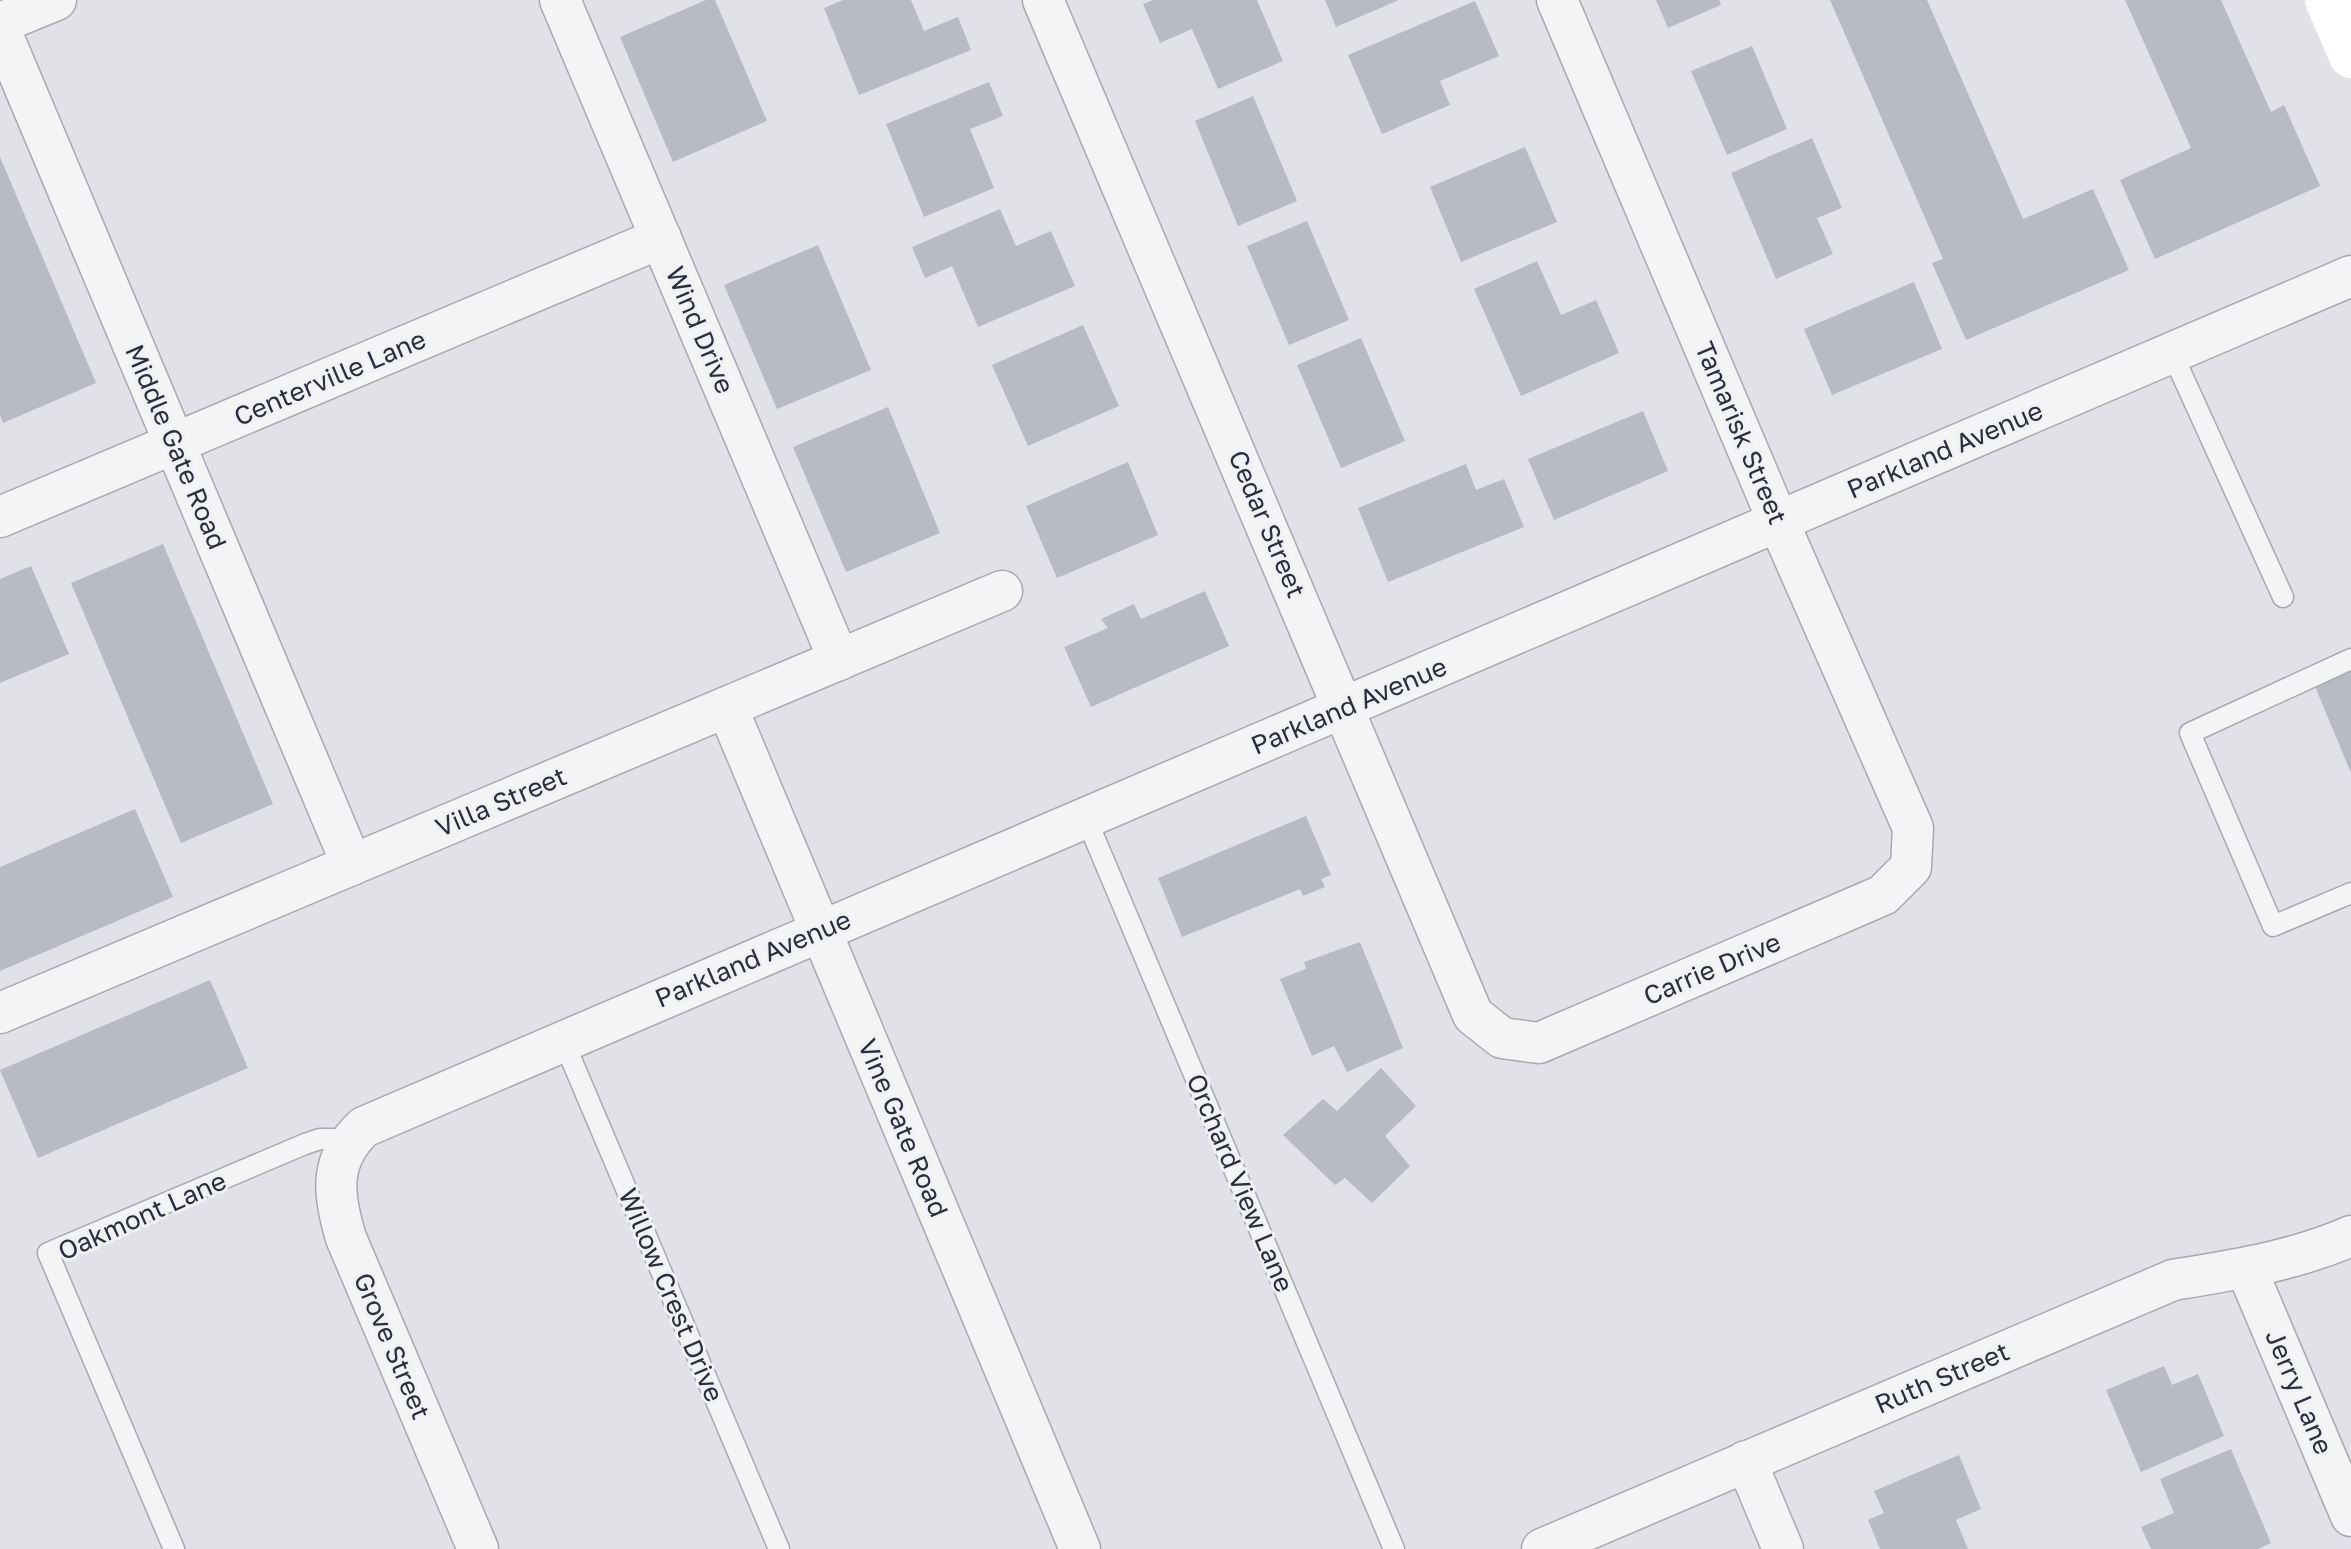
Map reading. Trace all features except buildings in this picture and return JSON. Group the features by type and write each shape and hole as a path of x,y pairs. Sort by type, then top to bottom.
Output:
{"main road":[{"path":"2327,0 2351,56"}],"street":[{"path":"0,26 56,0"},
{"name":"Wind Drive","path":"560,0 839,660"},
{"name":"Cedar Street","path":"1043,0 1473,1015 1502,1038"},
{"name":"Tamarisk Street","path":"1557,0 1778,521 1913,828 1911,867"},
{"name":"Middle Gate Road","path":"0,26 352,865"},
{"name":"Centerville Lane","path":"0,517 661,238"},
{"name":"Parkland Avenue","path":"351,1139 381,1118 2351,276"},
{"name":"Villa Street","path":"0,1013 1002,591"},
{"name":"Vine Gate Road","path":"727,707 1080,1549"},
{"name":"Carrie Drive","path":"1502,1038 1539,1043 1883,895 1911,867"},
{"name":"Grove Street","path":"351,1139 337,1173 340,1217 478,1549"},
{"name":"Ruth Street","path":"1542,1549 2173,1280 2246,1268 2321,1249 2351,1236"},
{"name":"Jerry Lane","path":"2246,1268 2351,1516"},
{"path":"1746,1461 1783,1549"}],"lane":[{"path":"2172,353 2283,597"},
{"path":"2351,659 2190,733 2273,926 2351,893"},
{"name":"Orchard View Lane","path":"1086,818 1394,1549"},
{"name":"Willow Crest Drive","path":"563,1040 779,1549"},
{"name":"Oakmont Lane","path":"174,1549 48,1253 305,1144 320,1139 351,1139"}]}
